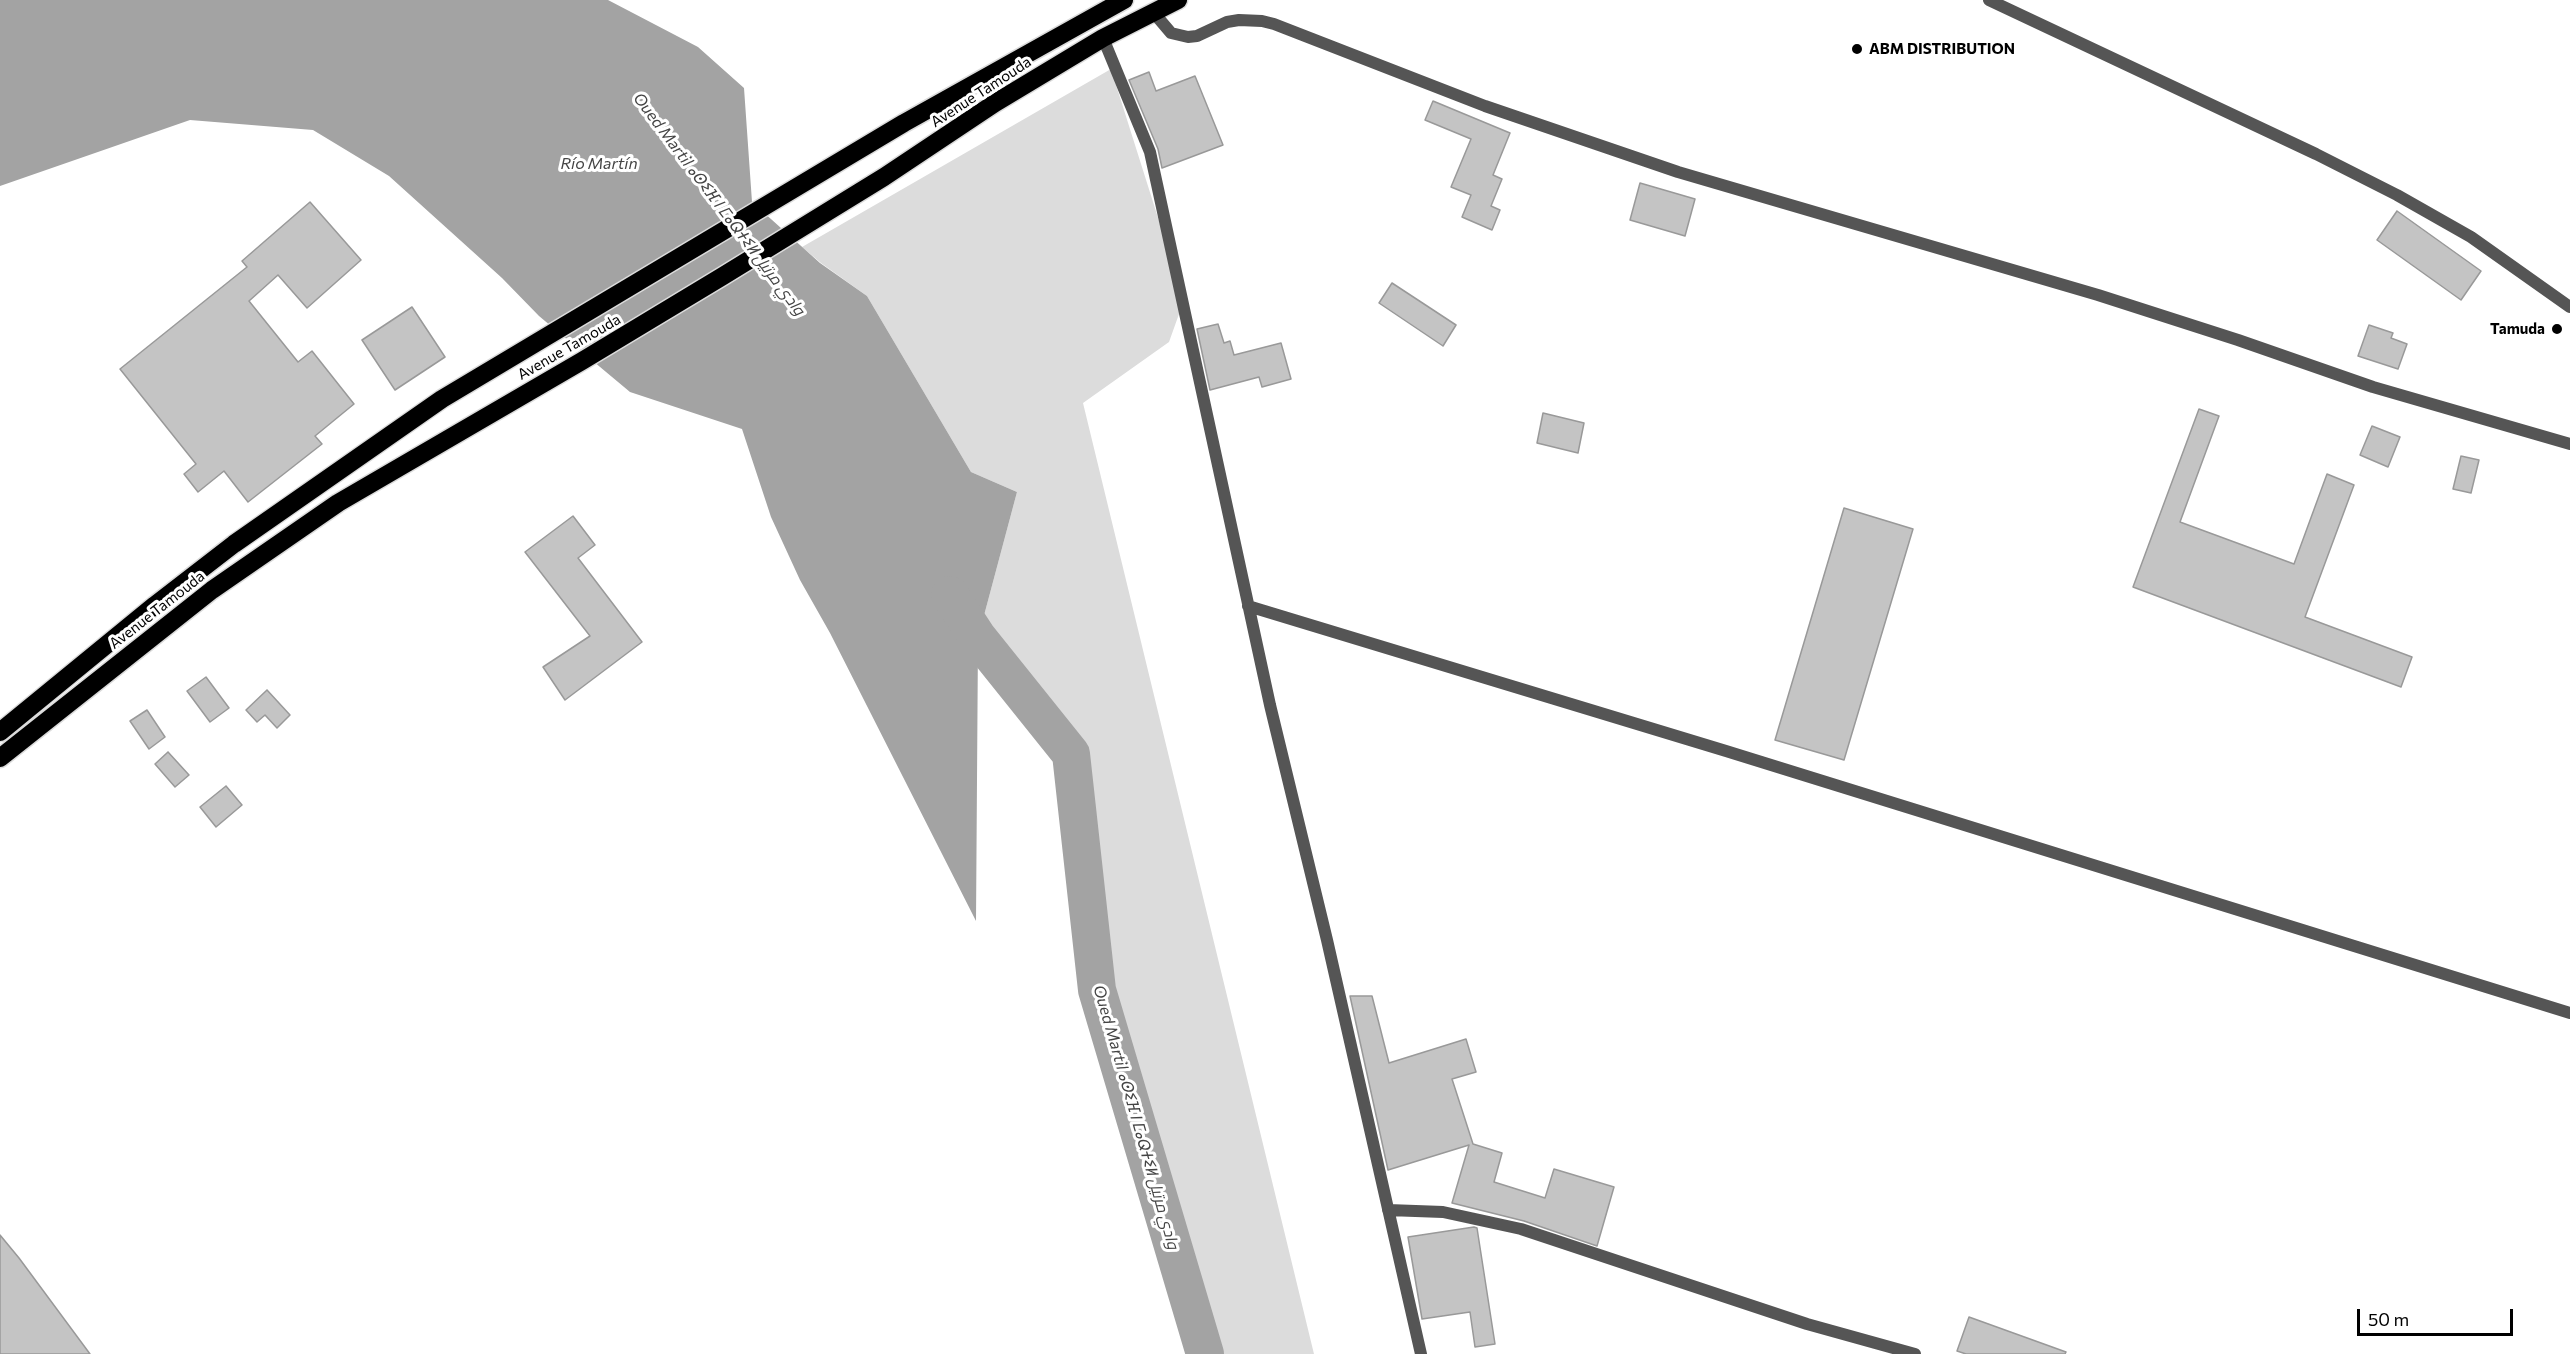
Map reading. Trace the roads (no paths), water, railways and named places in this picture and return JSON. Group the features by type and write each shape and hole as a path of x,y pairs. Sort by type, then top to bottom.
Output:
{"highway":[{"name":"Avenue Tamouda","path":"0,732 155,605 234,544 442,399 966,88 1124,0"},
{"name":"Avenue Tamouda","path":"0,758 212,590 338,503 582,361 884,177 995,103 1103,38 1178,0"}],"street":[{"path":"1989,0 2316,154 2397,195 2471,237 2570,307"},
{"path":"1154,13 1171,33 1188,37 1197,36 1227,22 1239,20 1251,19 1274,24 1485,106 1678,172 2098,295 2373,387 2570,444"},
{"path":"1103,38 1150,152 1248,606 1421,1354"},
{"path":"1248,606 1726,750 2570,1013"},
{"path":"1388,1210 1443,1212 1521,1229 1785,1317 1916,1354"}],"water":[{"name":"Río Martín","path":"0,0 608,0 698,47 744,88 752,202 820,263 867,296 971,472 1017,492 978,638 976,921 830,633 800,580 771,517 742,429 630,392 539,316 502,278 389,176 313,130 190,120 0,186"}],"waterway":[{"name":"Oued Martil ⴰⵙⵉⴼ ⵏ ⵎⴰⵕⵜⵉⵍ وادي مرتيل","path":"950,595 978,638 1071,754 1097,990 1205,1354"}],"place":[{"name":"ABM DISTRIBUTION","path":"1857,49"},
{"name":"Tamuda","path":"2557,329"}]}
